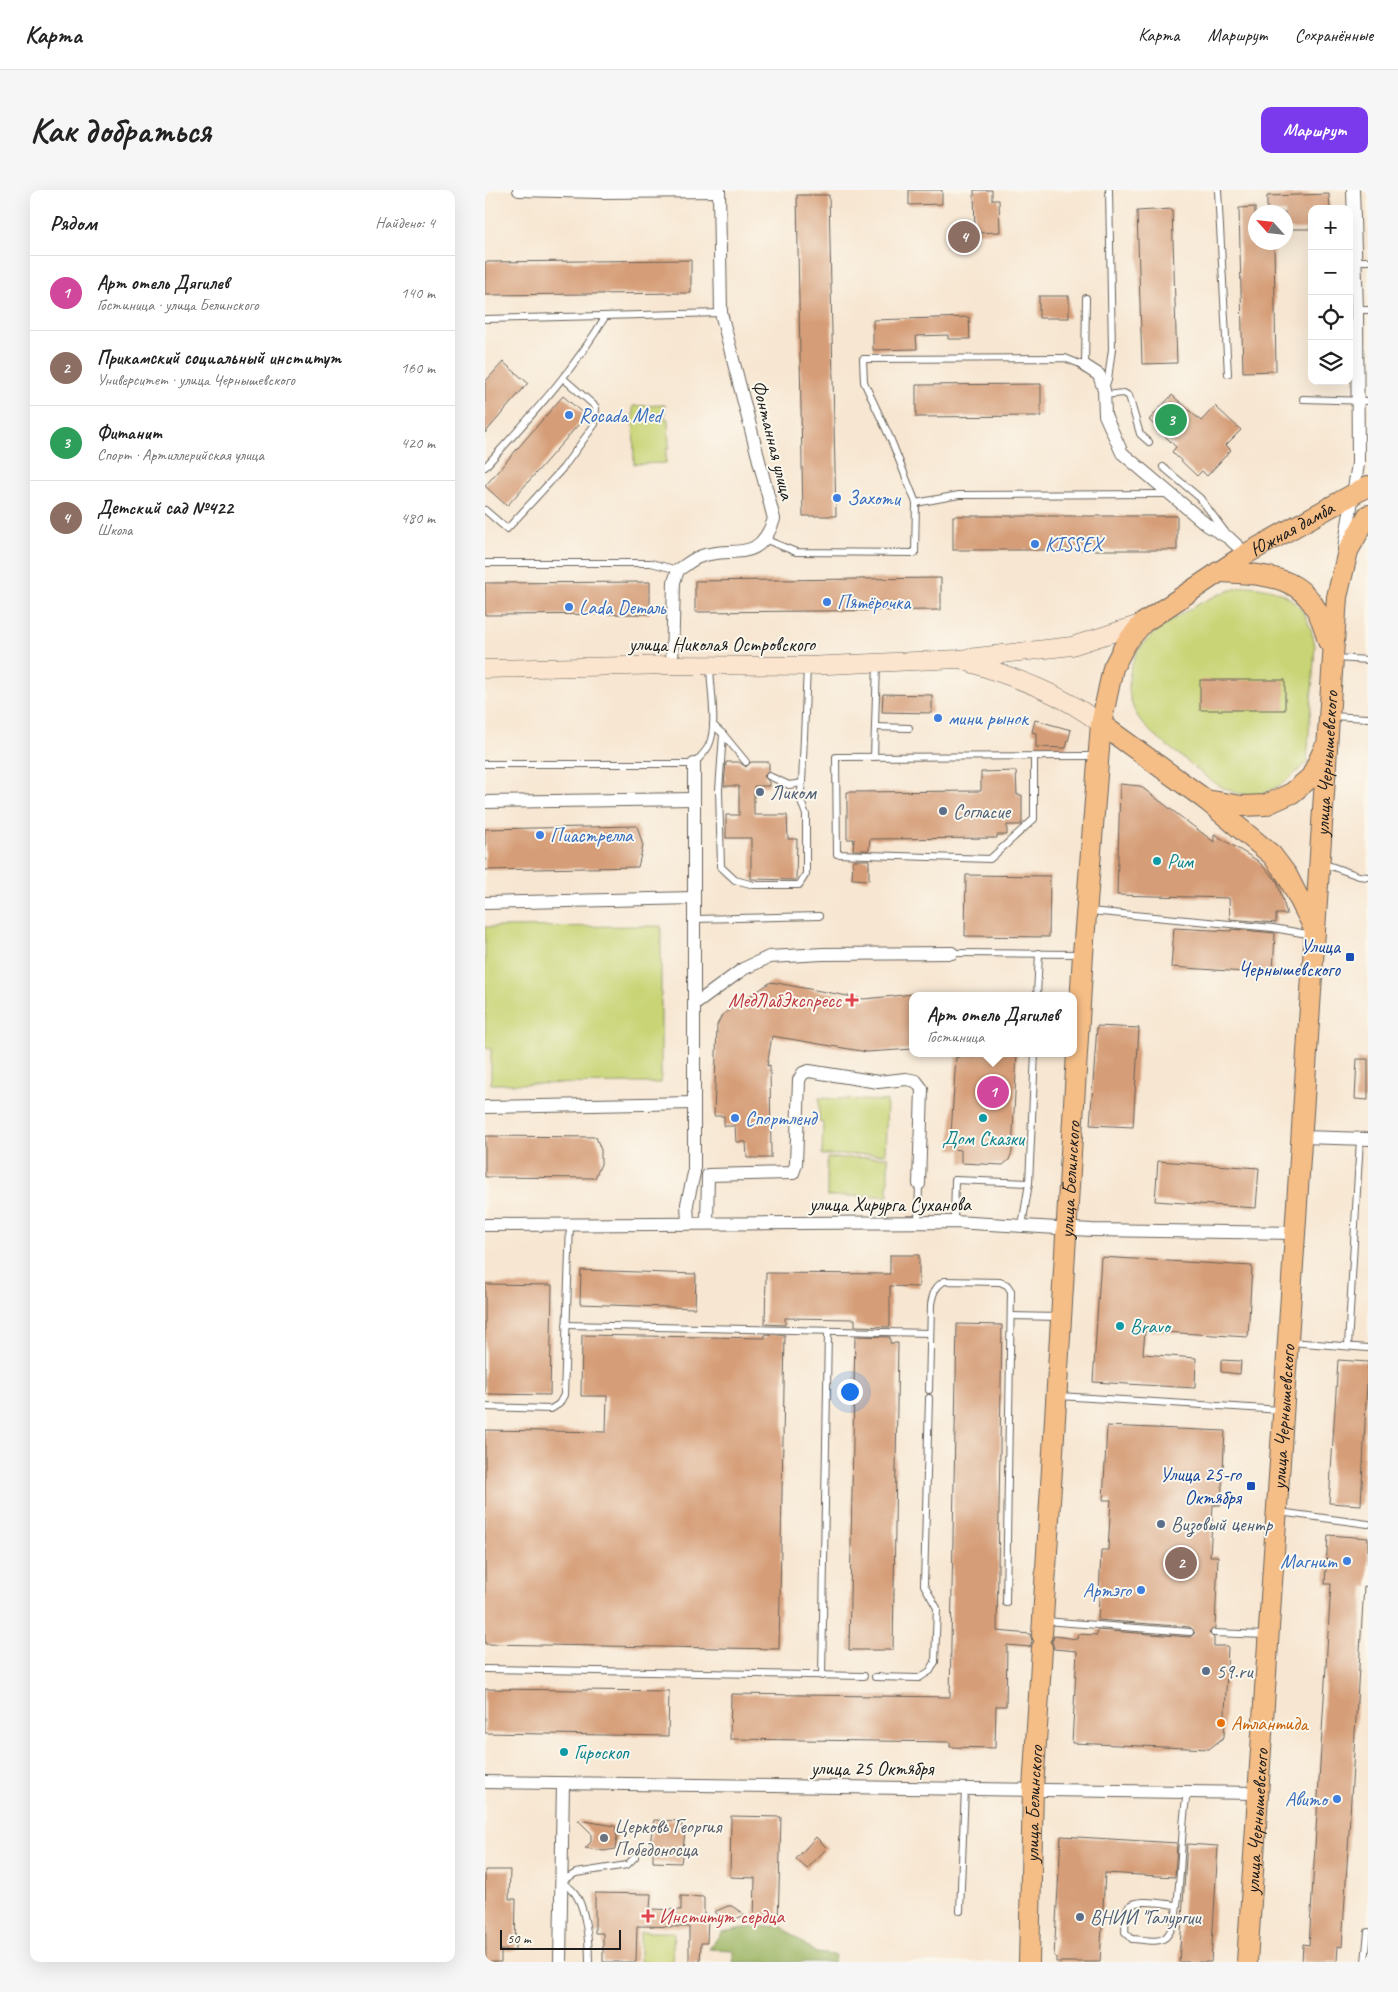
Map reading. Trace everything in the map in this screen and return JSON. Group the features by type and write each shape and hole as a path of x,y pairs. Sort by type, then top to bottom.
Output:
{"main road":[{"name":"Южная дамба","path":"1143,623 1246,554 1360,490"},
{"name":"улица Чернышевского","path":"1247,1962 1321,862 1337,596 1348,550 1368,515"},
{"path":"1218,572 1266,574 1299,588 1322,617 1333,658"},
{"name":"улица Николая Островского","path":"485,669 672,665 807,666 959,659 1072,646 1143,623"},
{"name":"улица Белинского","path":"1077,1051 1101,724 1113,668 1126,643 1143,623"},
{"name":"улица Николая Островского","path":"959,659 1027,682 1078,706 1101,724"},
{"path":"1101,724 1206,800 1271,855 1287,875 1315,933"},
{"path":"1206,800 1242,806 1265,805 1291,793 1311,777 1328,741"},
{"name":"улица Белинского","path":"1029,1962 1033,1788 1077,1057"}],"street":[{"path":"519,190 600,192 719,190"},
{"name":"Фонтанная улица","path":"719,190 721,313 772,509 773,520 764,539"},
{"name":"улица Чернышевского","path":"1337,596 1360,490 1358,464 1363,401 1362,261 1353,190"},
{"path":"1085,366 1099,376 1104,392 1105,416 1122,453 1207,525 1229,538 1246,554"},
{"path":"672,665 674,582 678,570 700,557 748,550 757,546 764,539"},
{"path":"688,1223 687,1204 694,1173 694,764"},
{"path":"485,802 694,799"},
{"path":"485,903 694,898"},
{"path":"694,1005 747,966 769,957 823,954 952,953"},
{"path":"707,1223 708,1175 793,1174 796,1164 799,1080 803,1073 809,1071 877,1082 906,1079 916,1081 922,1089 919,1184"},
{"path":"485,1107 694,1103"},
{"path":"1302,1137 1364,1139"},
{"name":"улица Хирурга Суханова","path":"485,1225 953,1222 1066,1229 1295,1233"},
{"name":"улица 25 Октября","path":"485,1782 965,1787 1187,1792 1235,1791 1258,1793"},
{"path":"560,1962 563,1784"}],"lane":[{"path":"1109,190 1113,348 1104,392 1124,393 1129,396 1141,434 1149,442"},
{"path":"1218,190 1227,374"},
{"path":"764,539 796,552 915,553 916,503 891,440 864,382 863,359 1065,358 1085,366 1086,298"},
{"path":"485,319 721,313"},
{"path":"485,467 564,379 582,355 605,317"},
{"path":"485,510 507,529 563,468 595,424 597,407 564,379"},
{"path":"1303,399 1363,401"},
{"path":"1163,467 1200,498 1216,516 1229,538"},
{"path":"916,503 959,495 1171,494"},
{"path":"485,563 651,563 678,570"},
{"path":"1333,658 1368,660"},
{"path":"874,757 877,663"},
{"path":"485,764 694,764 710,744 713,725 710,665"},
{"path":"723,734 719,790 721,867 735,880 755,885 799,885 806,874 806,816 800,798 807,666"},
{"path":"1329,716 1368,718"},
{"path":"713,725 723,734 745,762"},
{"path":"875,727 909,728"},
{"path":"1034,757 1034,819 990,859 837,854 836,757 1098,756"},
{"path":"769,776 789,785 802,783"},
{"path":"1321,862 1359,876 1368,877"},
{"path":"1086,910 1315,933"},
{"path":"694,919 819,916"},
{"path":"952,953 1083,954"},
{"path":"1037,992 1039,953"},
{"path":"1022,1226 1029,1183 1035,1057"},
{"path":"1348,1346 1364,1139"},
{"path":"953,1222 955,1180 1029,1183"},
{"path":"918,1222 919,1184"},
{"path":"485,1407 551,1409 559,1404 564,1395 570,1224"},
{"path":"929,1390 933,1293 938,1285 944,1281 1000,1282 1007,1285 1011,1291 1011,1316 1006,1603"},
{"path":"1011,1316 1061,1317"},
{"path":"566,1325 930,1333"},
{"path":"822,1676 828,1331"},
{"path":"1289,1342 1368,1348"},
{"path":"1057,1396 1284,1410"},
{"path":"875,1677 919,1678 930,1670 935,1662 937,1608 924,1586 929,1398"},
{"path":"1277,1512 1368,1524"},
{"path":"1042,1635 1190,1632"},
{"path":"1214,1633 1269,1635"},
{"path":"485,1669 864,1676"},
{"path":"960,1911 965,1787"},
{"path":"1176,1905 1139,1902 1131,1905 1127,1911 1125,1932 1132,1939 1157,1940 1166,1936 1175,1922 1180,1843 1187,1792"},
{"path":"589,1962 589,1933 578,1900 573,1891 560,1882 576,1873 627,1866 635,1858"},
{"path":"1365,1962 1368,1932"}],"green space":[{"path":"665,405 665,419 668,419 669,449 666,449 666,463 634,464 633,406"},
{"path":"1246,586 1273,590 1293,601 1307,619 1315,646 1307,763 1285,782 1259,794 1238,793 1229,790 1219,786 1202,774 1163,743 1142,723 1133,707 1129,691 1130,673 1135,657 1139,649 1153,634 1191,608 1220,594"},
{"path":"661,926 661,1083 491,1084 491,1049 485,1048 485,927"},
{"path":"819,1098 887,1101 885,1154 822,1155 823,1123 819,1122"},
{"path":"888,1157 888,1196 827,1196 827,1158"},
{"path":"781,1926 816,1953 835,1955 834,1962 733,1962 733,1950 709,1949 722,1932 743,1928"},
{"path":"640,1932 674,1932 672,1962 640,1962"}],"building":[{"path":"909,190 942,190 942,204 909,205"},
{"path":"974,190 992,190 992,200 999,200 1000,232 975,233"},
{"path":"1329,194 1330,205 1308,205 1308,229 1293,229 1293,205 1267,205 1267,196"},
{"path":"797,195 829,195 836,516 803,516"},
{"path":"1248,207 1248,250 1274,250 1276,371 1243,372 1239,208"},
{"path":"1172,209 1177,363 1142,364 1137,211"},
{"path":"691,260 691,293 485,295 485,262"},
{"path":"1039,296 1069,296 1069,318 1039,318"},
{"path":"969,317 970,339 948,339 948,335 916,336 917,349 873,350 873,320"},
{"path":"503,362 528,383 485,433 485,382"},
{"path":"1041,384 1041,416 916,417 916,385"},
{"path":"1172,395 1201,421 1215,406 1241,430 1226,445 1231,450 1207,476 1202,471 1197,476 1172,452 1176,447 1149,420"},
{"path":"563,396 586,416 507,506 485,486"},
{"path":"953,516 1177,516 1177,550 953,550"},
{"path":"941,578 941,610 695,612 695,581"},
{"path":"650,582 650,614 485,615 485,583"},
{"path":"1200,680 1285,680 1285,710 1200,710"},
{"path":"883,694 932,695 932,713 882,712"},
{"path":"1035,720 1071,730 1066,748 1036,747 1036,733 1032,732"},
{"path":"726,762 739,762 746,767 751,762 769,762 769,771 764,776 769,782 769,786 754,786 754,815 787,815 788,839 797,839 796,880 751,879 751,838 726,838 726,815 739,815 739,786 724,786"},
{"path":"1016,771 1017,795 1022,795 1022,823 1020,825 1007,825 1007,835 997,835 997,838 870,839 869,850 853,850 854,839 847,839 847,792 981,791 981,772"},
{"path":"1120,784 1140,786 1214,842 1214,834 1258,861 1277,881 1287,914 1276,914 1276,923 1230,919 1229,898 1117,895"},
{"path":"637,826 643,846 638,867 485,870 485,829"},
{"path":"853,860 869,860 869,880 852,879"},
{"path":"966,875 1050,876 1049,937 965,936"},
{"path":"1174,928 1231,931 1231,929 1275,933 1273,974 1171,967"},
{"path":"771,982 864,999 909,994 909,1049 867,1052 772,1036 767,1066 770,1065 771,1158 747,1158 746,1142 736,1142 735,1126 724,1126 724,1116 714,1116 717,1025 722,1015"},
{"path":"1097,1026 1139,1028 1133,1127 1090,1125"},
{"path":"956,1057 1017,1057 1012,1152 1009,1160 1003,1165 961,1163 961,1150 950,1149"},
{"path":"1357,1059 1368,1059 1368,1100 1355,1099"},
{"path":"485,1136 596,1137 601,1150 601,1164 595,1178 485,1177"},
{"path":"1158,1161 1259,1168 1256,1208 1155,1201"},
{"path":"890,1255 919,1255 919,1287 890,1286 890,1327 855,1326 855,1319 785,1318 785,1325 765,1324 766,1273 890,1274"},
{"path":"1101,1257 1252,1266 1248,1337 1145,1331 1143,1354 1196,1358 1195,1388 1093,1382"},
{"path":"581,1270 696,1274 695,1308 580,1304"},
{"path":"485,1284 552,1285 550,1395 485,1394"},
{"path":"957,1324 1002,1325 997,1631 1030,1634 1032,1641 1030,1647 1007,1645 1006,1706 996,1706 995,1748 950,1747 950,1742 730,1739 731,1694 950,1697"},
{"path":"765,1334 785,1335 779,1649 485,1644 485,1430 606,1432 607,1396 581,1396 582,1335 765,1338"},
{"path":"855,1336 890,1337 890,1343 898,1343 893,1650 849,1650"},
{"path":"1221,1360 1241,1361 1240,1374 1221,1372"},
{"path":"1338,1360 1368,1362 1361,1505 1329,1503"},
{"path":"1107,1426 1225,1431 1221,1505 1213,1505 1210,1556 1218,1556 1215,1628 1209,1633 1214,1638 1214,1646 1228,1646 1224,1737 1209,1749 1072,1743 1077,1651 1054,1649 1052,1642 1054,1636 1077,1639 1078,1634 1097,1635 1097,1630 1190,1637 1195,1633 1190,1627 1098,1620 1101,1550 1108,1550 1111,1500 1103,1500"},
{"path":"1328,1535 1368,1538 1368,1587 1364,1586 1342,1947 1338,1946 1337,1962 1302,1962 1303,1944 1309,1945 1331,1584 1325,1584"},
{"path":"485,1689 669,1691 668,1736 485,1733"},
{"path":"731,1816 781,1817 778,1922 754,1921 755,1878 730,1877"},
{"name":"Церковь Георгия Победоносца","path":"578,1820 615,1826 617,1837 615,1849 604,1851 585,1848 591,1842 591,1833"},
{"path":"654,1820 682,1821 682,1833 685,1833 681,1863 653,1862 653,1849 650,1849 650,1843"},
{"name":"ВНИИ \"Галургии","path":"1061,1836 1177,1843 1175,1877 1105,1873 1100,1962 1056,1962 1056,1957 1054,1956"},
{"path":"816,1837 827,1848 807,1869 796,1859"},
{"path":"1187,1844 1218,1846 1211,1962 1179,1962"},
{"path":"485,1870 510,1870 509,1899 516,1899 515,1951 501,1950 501,1962 486,1962"},
{"name":"Институт сердца","path":"595,1893 651,1894 650,1909 681,1910 681,1896 704,1897 704,1916 708,1915 707,1943 701,1943 700,1962 689,1962 689,1927 637,1926 636,1962 603,1962 603,1933 595,1933"},
{"path":"732,1906 745,1915 731,1921 714,1912"}],"place":[{"name":"Детский сад №422","path":"964,237"},
{"name":"Rocada Med","path":"569,415"},
{"name":"Фитанит","path":"1171,420"},
{"name":"Захоти","path":"837,498"},
{"name":"KISSEX","path":"1035,544"},
{"name":"Пятёрочка","path":"827,602"},
{"name":"Lada Dеталь","path":"569,607"},
{"name":"мини рынок","path":"938,718"},
{"name":"Ликом","path":"760,792"},
{"name":"Согласие","path":"943,811"},
{"name":"Пиастрелла","path":"540,835"},
{"name":"Рим","path":"1157,861"},
{"name":"Улица Чернышевского","path":"1350,957"},
{"name":"МедЛабЭкспресс","path":"852,1000"},
{"name":"Арт отель Дягилев","path":"993,1092"},
{"name":"Спортленд","path":"735,1118"},
{"name":"Дом Сказки","path":"983,1118"},
{"name":"Bravo","path":"1120,1326"},
{"name":"Улица 25-го Октября","path":"1251,1486"},
{"name":"Визовый центр","path":"1161,1524"},
{"name":"Магнит","path":"1347,1561"},
{"name":"Прикамский социальный институт","path":"1181,1563"},
{"name":"Артэго","path":"1141,1590"},
{"name":"59.ru","path":"1206,1671"},
{"name":"Атлантида","path":"1221,1723"},
{"name":"Гироскоп","path":"564,1752"},
{"name":"Авито","path":"1337,1799"},
{"name":"Церковь Георгия Победоносца","path":"604,1838"},
{"name":"Институт сердца","path":"648,1916"},
{"name":"ВНИИ \"Галургии","path":"1080,1917"}]}
